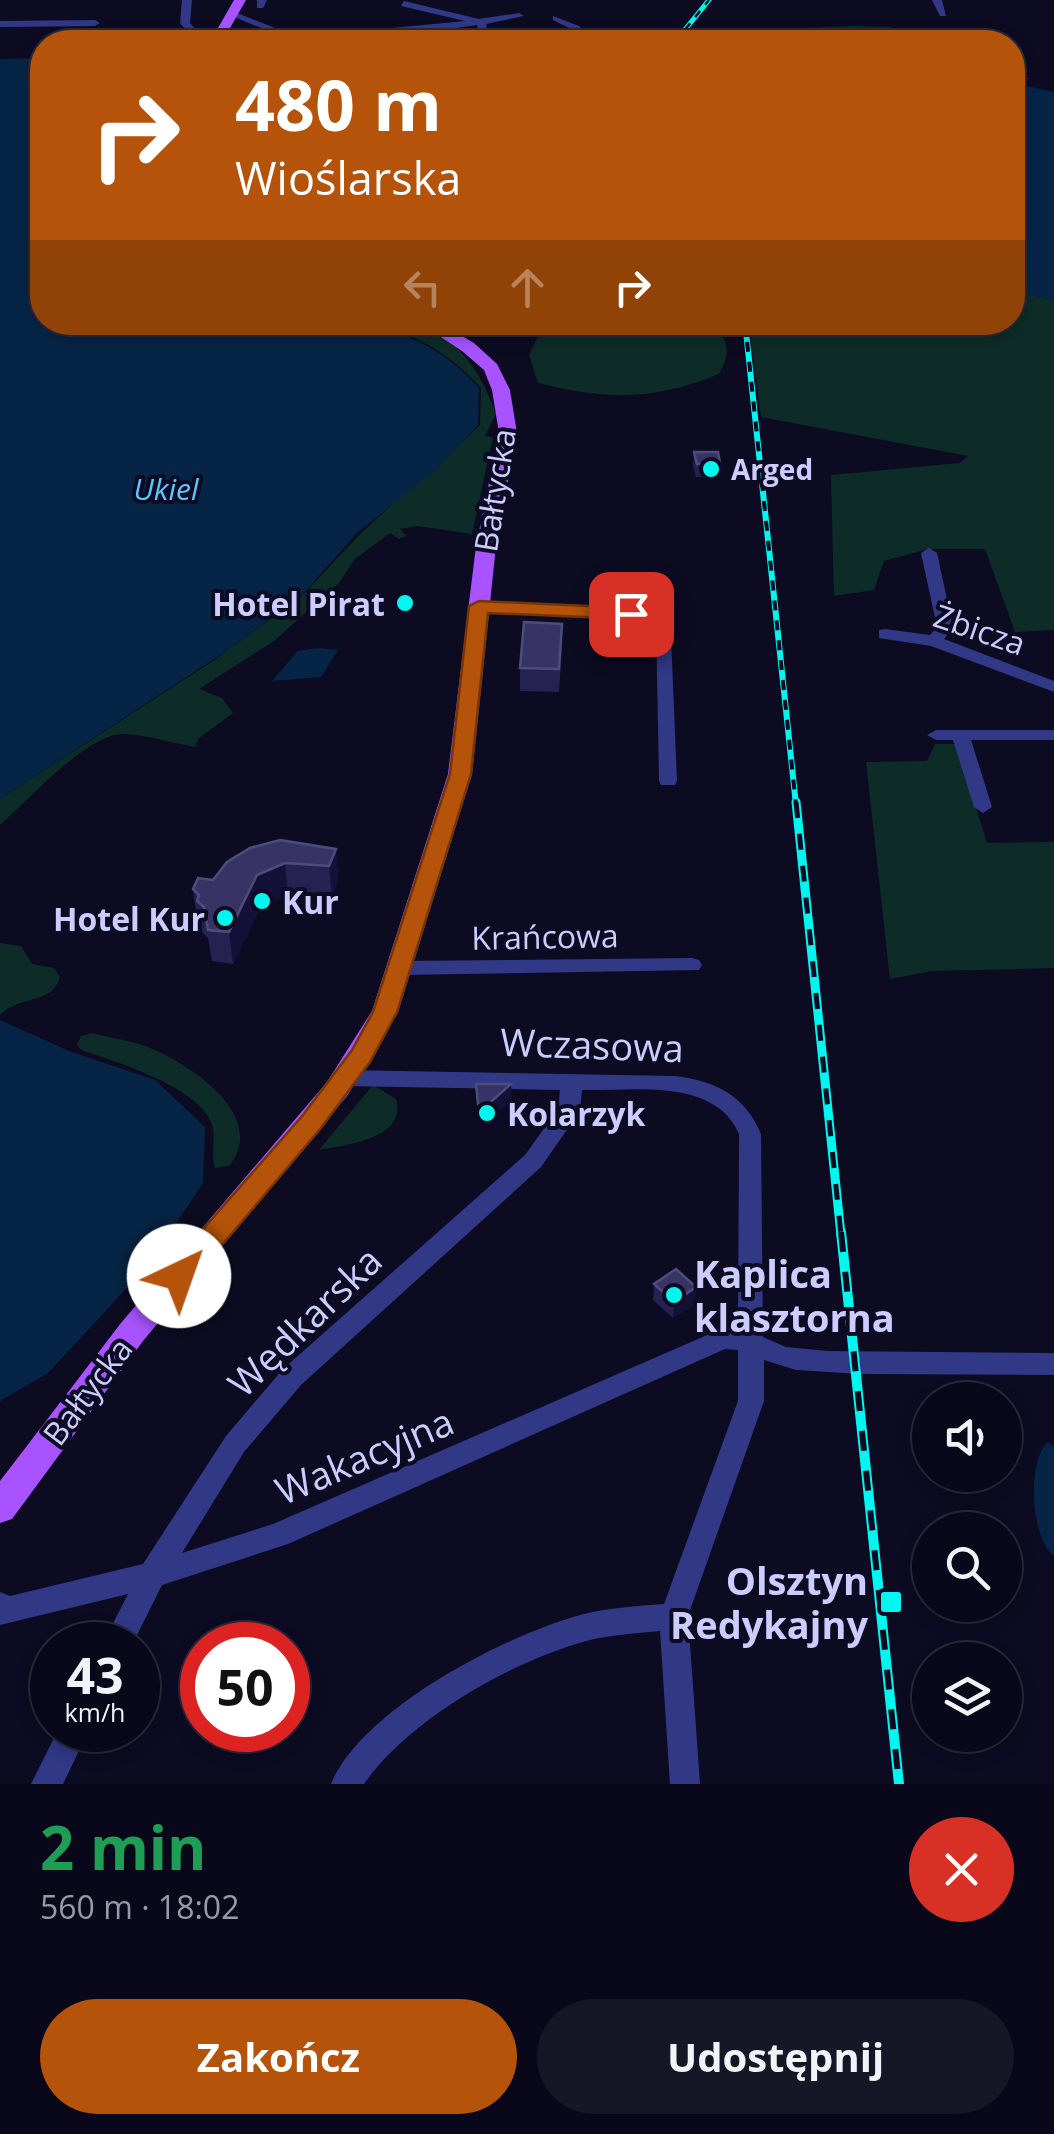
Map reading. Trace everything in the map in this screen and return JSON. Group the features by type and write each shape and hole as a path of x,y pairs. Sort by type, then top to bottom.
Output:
{"main road":[{"path":"224,30 240,0"},
{"name":"Bałtycka","path":"0,1508 132,1332 345,1078 380,1022 401,968 460,774 479,606 508,442 505,407 486,362 446,335"}],"street":[{"path":"187,0 185,24 190,30"},
{"path":"937,0 943,14"},
{"path":"404,4 481,22"},
{"path":"41,24 50,8"},
{"path":"234,15 272,30"},
{"path":"430,30 519,16"},
{"path":"556,18 578,30"},
{"path":"481,22 482,30"},
{"path":"0,24 95,23"},
{"path":"929,552 945,628 934,641"},
{"path":"479,606 664,616 668,781"},
{"name":"Żbicza","path":"885,634 934,641 1054,688"},
{"path":"936,734 1054,735"},
{"path":"961,736 983,807"},
{"name":"Krańcowa","path":"401,968 692,965"},
{"name":"Wczasowa","path":"345,1078 699,1086 721,1097 746,1121 750,1134 753,1389 674,1616 686,1784"},
{"name":"Wędkarska","path":"128,1622 152,1575 235,1444 292,1377 434,1252 553,1138 568,1111 572,1081"},
{"name":"Wakacyjna","path":"0,1605 1,1612 152,1575 278,1536 714,1342 736,1338 752,1342"},
{"path":"752,1342 794,1359 923,1366 1054,1364"},
{"path":"346,1784 395,1729 455,1684 570,1632 674,1616"},
{"path":"46,1784 63,1752"}],"green space":[{"path":"854,26 892,30 757,30"},
{"path":"1025,293 1054,301 1054,630 1015,632 985,549 928,549 884,561 874,590 834,596 831,475 960,463 968,456 761,417 751,335 1025,335"},
{"path":"408,335 440,335 456,347 476,371 496,414 485,436 493,437 472,534 418,526 400,529 406,536 399,539 390,533 355,559 339,583 274,641 199,689 222,698 233,713 199,738 195,747 134,735 110,736 76,756 0,825 0,799 213,661 304,594 361,533 480,425 481,388 457,364"},
{"path":"722,335 725,359 719,374 672,389 629,395 586,393 538,383 529,355 538,336"},
{"path":"935,744 956,744 987,843 1054,842 1054,968 933,971 890,979 866,762 927,761"},
{"path":"0,943 21,946 32,964 54,968 60,977 50,992 0,1015"},
{"path":"92,1033 163,1054 218,1093 232,1110 239,1128 239,1147 229,1166 215,1168 213,1127 203,1109 154,1077 83,1051 77,1045 81,1036"},
{"path":"373,1085 396,1099 397,1112 392,1123 372,1138 319,1150"}],"water":[{"name":"Ukiel","path":"30,58 30,335 403,335 454,364 479,388 478,425 437,469 357,533 303,594 228,650 0,799 0,59"},
{"path":"1025,86 1054,92 1054,301 1025,293"},
{"path":"338,650 321,677 272,681 298,651"},
{"path":"0,1020 69,1051 155,1080 205,1127 203,1183 150,1263 48,1373 0,1401"},
{"path":"1048,1442 1054,1447 1054,1556 1040,1534 1034,1500 1036,1466"}],"building":[{"path":"694,452 718,452 720,463 697,464"},
{"path":"524,622 562,624 559,669 520,668"},
{"path":"280,840 336,849 329,866 285,863 257,875 229,932 208,930 204,907 193,889 198,878 213,880 227,862 250,848"},
{"path":"476,1084 511,1084 484,1108 478,1104"},
{"path":"676,1269 696,1287 674,1302 654,1284"}],"railway":[{"path":"685,30 709,0"},
{"path":"746,335 796,805"},
{"path":"796,802 841,1235"},
{"path":"841,1232 899,1784"}],"place":[{"name":"Arged","path":"711,469"},
{"name":"Hotel Pirat","path":"405,603"},
{"name":"Kur","path":"262,901"},
{"name":"Hotel Kur","path":"225,918"},
{"name":"Kolarzyk","path":"487,1113"},
{"name":"Kaplica klasztorna","path":"674,1295"},
{"name":"Olsztyn Redykajny","path":"891,1602"}],"route":[{"path":"179,1276 312,1122 362,1056 385,1012 460,774 479,606 631,614"}]}
